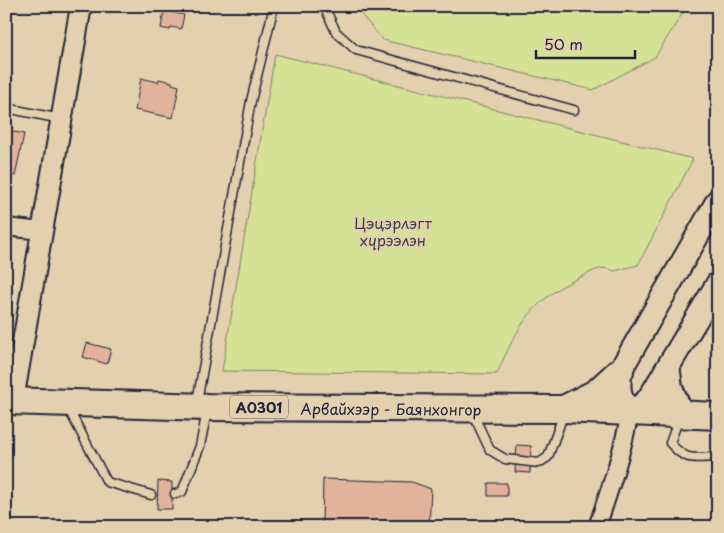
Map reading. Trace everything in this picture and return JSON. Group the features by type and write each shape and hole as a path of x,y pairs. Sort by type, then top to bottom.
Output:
{"highway":[{"path":"564,409 596,393 620,371"},
{"path":"667,372 669,388 680,414"},
{"name":"Арвайхээр - Баянхонгор","path":"8,406 65,402 202,406 564,409"},
{"name":"A0301","path":"564,409 718,416"}],"main road":[{"path":"718,200 620,371 619,392 622,403 630,412 645,403 667,372 718,283"}],"street":[{"path":"8,406 42,231 81,6"},
{"path":"6,227 42,231"},
{"path":"597,527 615,473 630,412"}],"lane":[{"path":"175,494 182,492 200,446 202,406 252,101 274,6"},
{"path":"324,6 336,32 356,50 574,110"},
{"path":"6,108 61,120"},
{"path":"65,402 107,482 151,495"},
{"path":"470,408 490,450 505,458 539,463 548,457 564,415 564,409"},
{"path":"680,414 670,443 680,454 690,458 714,457"}],"green space":[{"path":"354,6 687,6 655,57 593,90 383,40"},
{"name":"Цэцэрлэгт хүрээлэн","path":"275,54 693,159 638,265 614,271 607,268 596,270 567,284 540,303 530,314 512,341 497,374 222,371"}],"building":[{"path":"164,11 184,15 181,29 171,27 170,30 161,28"},
{"path":"141,78 158,82 159,79 179,86 173,118 135,110"},
{"path":"6,130 24,134 15,176 6,174"},
{"path":"87,343 111,349 107,364 83,357"},
{"path":"714,435 718,435 718,466 713,466"},
{"path":"517,445 531,446 530,473 515,472"},
{"path":"323,479 412,482 431,489 429,527 322,527"},
{"path":"158,481 172,482 172,509 157,509"},
{"path":"488,483 507,483 507,496 488,496"}]}
